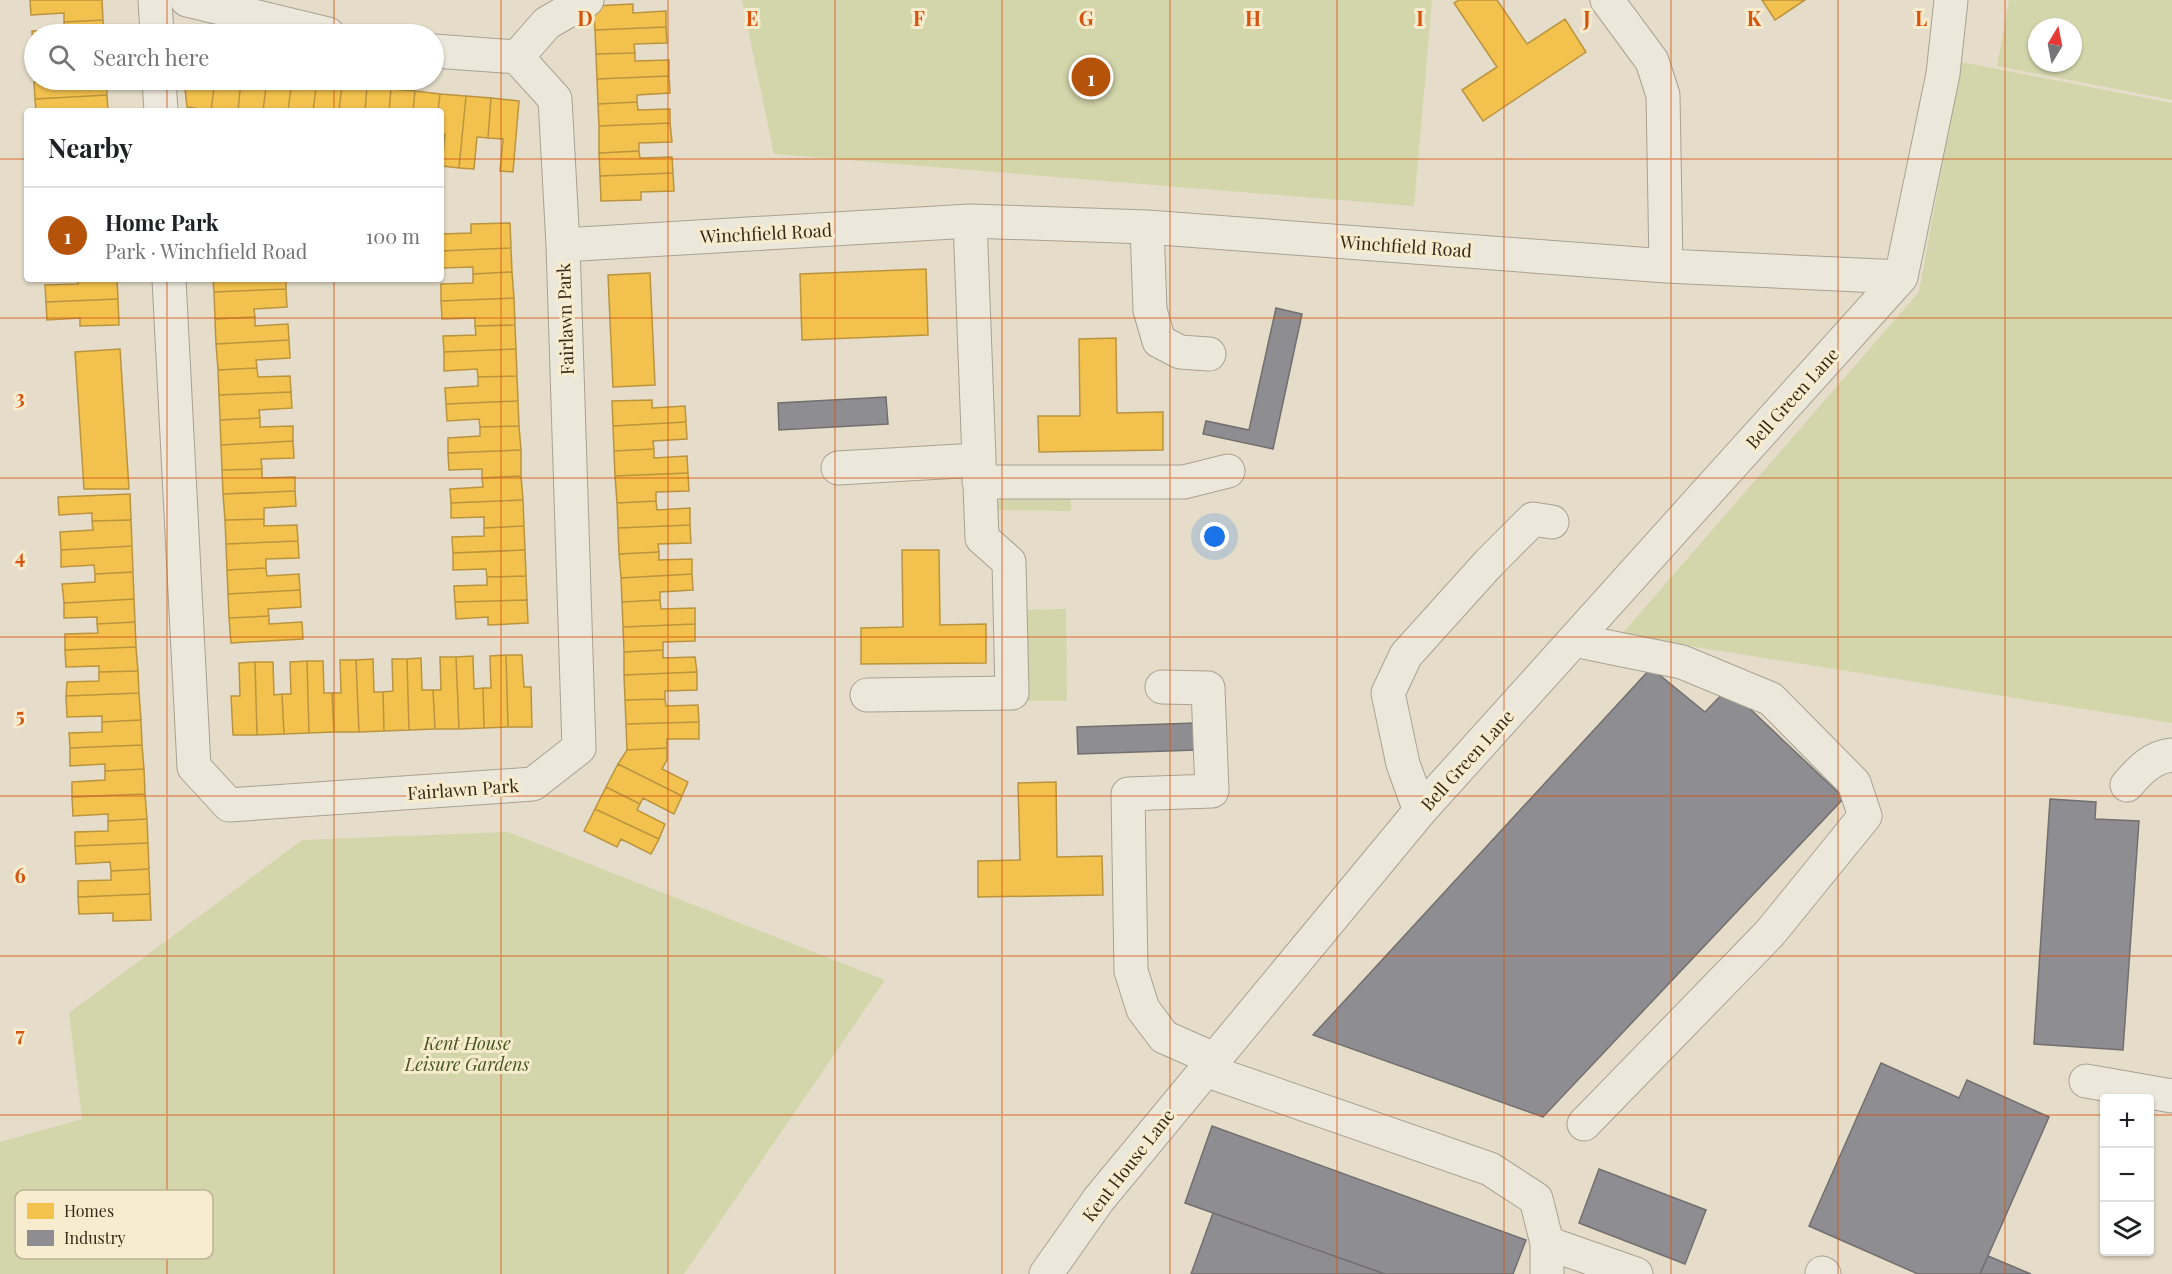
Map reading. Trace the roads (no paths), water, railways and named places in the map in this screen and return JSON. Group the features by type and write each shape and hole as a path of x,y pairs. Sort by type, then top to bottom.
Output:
{"street":[{"path":"155,0 156,24"},
{"path":"187,0 287,24"},
{"path":"444,52 517,57 547,23 587,0"},
{"path":"1607,0 1652,61 1663,95 1666,266"},
{"path":"1901,277 1943,74 1952,0"},
{"name":"Fairlawn Park","path":"169,282 194,766 228,805 533,784 579,748 563,245 555,99 517,57"},
{"path":"159,90 160,108"},
{"path":"867,695 1012,693 1009,562 982,538 970,221"},
{"name":"Winchfield Road","path":"563,245 970,221 1147,227 1666,266 1901,277"},
{"path":"1147,227 1150,310 1159,341 1180,352 1209,354"},
{"name":"Bell Green Lane","path":"1209,1064 1420,811 1901,277"},
{"path":"838,468 978,471 1184,483 1228,471"},
{"path":"1420,811 1403,764 1388,693 1406,654 1489,563 1533,519 1552,522"},
{"path":"1574,640 1682,662 1771,699 1854,783 1865,816 1770,933 1584,1124"},
{"path":"1162,687 1208,688 1212,791 1128,794 1131,971 1143,1009 1164,1037 1209,1064 1490,1169 1536,1199 1547,1258 1636,1274"},
{"path":"2127,785 2143,766 2162,756 2172,755"},
{"name":"Kent House Lane","path":"1046,1274 1099,1199 1209,1064"},
{"path":"2086,1081 2172,1096"}],"place":[{"name":"Home Park","path":"1091,77"}],"park label":[{"name":"Kent House Leisure Gardens","path":"467,1053"}]}
